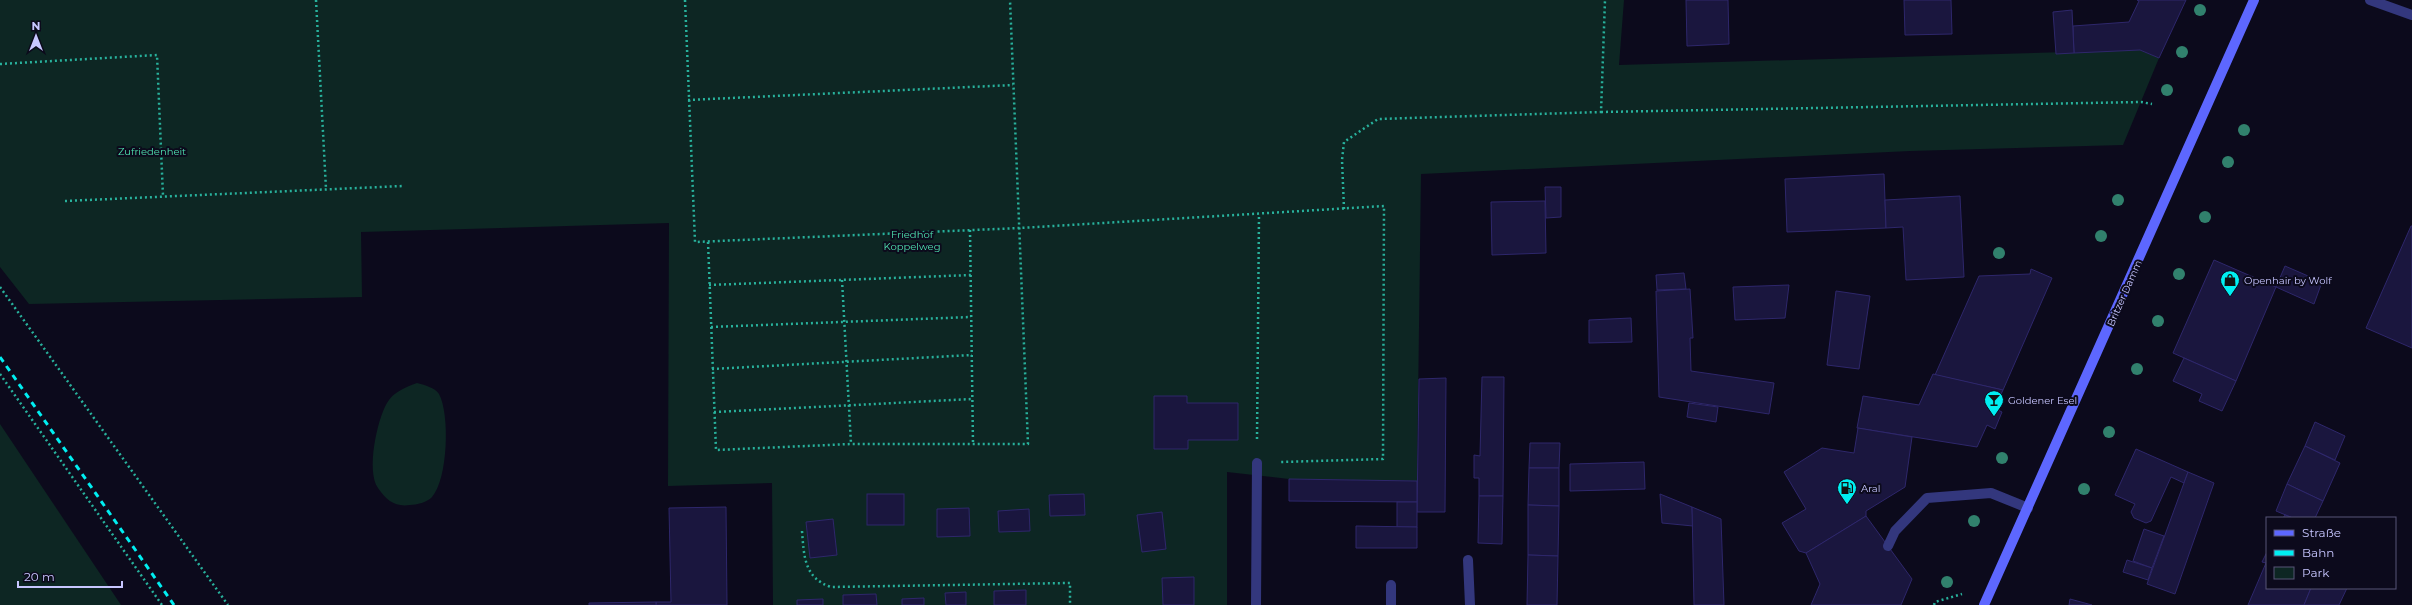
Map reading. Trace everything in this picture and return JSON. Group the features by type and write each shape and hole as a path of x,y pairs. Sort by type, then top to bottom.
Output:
{"main road":[{"name":"Britzer Damm","path":"1984,605 1994,586 2254,0"},
{"name":"Britzer Damm","path":"1992,605 1994,586"}],"lane":[{"path":"2370,0 2412,15"},
{"path":"1256,605 1257,463"},
{"path":"1888,546 1895,531 1928,498 1991,493 2028,508"},
{"path":"1468,560 1470,605"},
{"path":"1391,585 1391,605"}],"path":[{"path":"316,0 326,189"},
{"path":"685,0 695,242 1020,228 1384,206 1383,459 1257,463 1259,214"},
{"path":"708,242 716,450 851,444 1028,444 1010,0"},
{"path":"1601,112 1605,0"},
{"path":"0,64 157,55 163,196"},
{"path":"688,100 1013,85"},
{"path":"1344,209 1342,160 1344,142 1378,119 1601,112 2141,102 2152,104"},
{"path":"65,200 403,186"},
{"path":"970,230 974,444"},
{"path":"709,285 971,275"},
{"path":"842,280 851,444"},
{"path":"0,287 228,605"},
{"path":"711,326 971,317"},
{"path":"712,369 972,355"},
{"path":"0,374 162,605"},
{"path":"714,412 973,398"},
{"path":"802,532 807,568 812,577 831,587 1070,583 1070,605"}],"green space":[{"name":"Friedhof Koppelweg","path":"0,0 1624,0 1619,65 2140,50 2159,58 2123,145 1910,151 1421,174 1417,481 1289,479 1227,472 1227,605 773,605 772,483 668,486 669,223 361,232 362,297 29,304 0,267"},
{"path":"417,383 434,390 439,394 443,403 446,431 444,462 437,488 432,497 419,504 400,505 388,500 378,488 373,470 374,446 383,411 387,403 400,390"},
{"path":"0,424 121,605 0,605"}],"building":[{"path":"1686,0 1728,0 1729,44 1687,46"},
{"path":"1904,0 1951,0 1952,34 1905,35"},
{"path":"2137,0 2186,0 2159,58 2140,50 2074,53 2073,26 2129,22 2139,1"},
{"path":"2072,10 2074,53 2056,54 2053,12"},
{"path":"1884,174 1886,228 1787,232 1785,179"},
{"path":"1545,187 1561,187 1561,217 1546,218"},
{"path":"1960,196 1964,277 1906,280 1903,227 1886,228 1885,200"},
{"path":"1545,201 1546,253 1492,255 1491,202"},
{"path":"2412,226 2412,348 2366,328"},
{"path":"2214,260 2276,287 2236,381 2173,353"},
{"path":"2285,266 2322,282 2314,304 2276,287"},
{"path":"2031,269 2052,278 2003,390 1935,375 1979,276 2030,274"},
{"path":"1684,273 1686,289 1657,290 1656,275"},
{"path":"1789,285 1785,318 1735,320 1733,287"},
{"path":"1690,289 1693,338 1690,338 1691,371 1774,383 1769,414 1659,397 1656,291"},
{"path":"1836,291 1870,296 1859,369 1827,365"},
{"path":"1631,318 1632,342 1589,343 1589,320"},
{"path":"2184,358 2236,381 2222,411 2199,401 2202,394 2173,381"},
{"path":"1933,374 2003,390 1994,408 2002,412 1995,429 1987,425 1977,447 1857,428 1863,396 1919,405"},
{"path":"1482,377 1504,377 1503,496 1479,496 1479,478 1474,478 1474,455 1480,456"},
{"path":"1446,378 1445,512 1417,512 1419,379"},
{"path":"1154,396 1187,396 1187,403 1238,403 1238,440 1188,440 1188,449 1154,449"},
{"path":"1689,403 1718,407 1716,422 1687,417"},
{"path":"2315,422 2345,436 2335,460 2305,446"},
{"path":"1858,428 1912,437 1905,487 1866,511 1866,516 1806,553 1799,551 1782,523 1806,509 1784,472 1822,448 1854,453"},
{"path":"1530,443 1560,443 1559,468 1529,468"},
{"path":"2305,446 2340,463 2323,501 2287,484"},
{"path":"2136,449 2188,472 2184,483 2171,477 2151,521 2146,523 2134,518 2131,512 2135,504 2115,495"},
{"path":"1644,462 1645,489 1570,491 1570,464"},
{"path":"1529,468 1559,468 1559,506 1528,505"},
{"path":"2188,472 2214,483 2175,594 2147,584"},
{"path":"1289,479 1417,481 1417,502 1289,501"},
{"path":"2287,484 2323,501 2315,517 2291,517 2276,511"},
{"path":"867,494 904,494 904,525 867,525"},
{"path":"1084,494 1085,515 1050,516 1049,495"},
{"path":"1660,494 1692,507 1693,526 1662,523"},
{"path":"1479,496 1503,496 1502,544 1478,543"},
{"path":"1397,502 1417,502 1417,527 1397,527"},
{"path":"1528,505 1559,506 1558,556 1528,555"},
{"path":"726,507 727,605 656,605 656,602 671,602 669,508"},
{"path":"1692,507 1721,519 1724,605 1694,605"},
{"path":"969,508 970,536 937,537 937,509"},
{"path":"1029,509 1030,531 999,532 998,511"},
{"path":"1162,512 1166,549 1142,552 1137,515"},
{"path":"1866,516 1912,579 1901,605 1811,605 1820,584 1806,553"},
{"path":"833,519 837,555 810,558 806,522"},
{"path":"1356,526 1417,527 1417,548 1356,548"},
{"path":"2144,529 2164,536 2152,568 2133,561"},
{"path":"2266,554 2266,563 2262,562"},
{"path":"1528,555 1558,556 1557,605 1527,605"},
{"path":"2127,560 2152,568 2148,580 2123,572"},
{"path":"2266,563 2266,589 2311,589 2304,605 2248,605"},
{"path":"1194,577 1194,605 1163,605 1162,578"},
{"path":"2311,589 2347,589 2339,605 2304,605"},
{"path":"1026,590 1026,605 994,605 994,591"},
{"path":"966,592 966,605 946,605 945,593"},
{"path":"876,594 877,605 843,605 843,595"},
{"path":"924,598 924,605 902,605 902,599"},
{"path":"823,599 823,605 797,605 797,600"},
{"path":"2070,599 2092,605 2069,605"},
{"path":"656,602 656,605 589,605 589,603"}],"railway":[{"path":"0,357 174,605"}],"place":[{"name":"Openhair by Wolf","path":"2230,297"},
{"name":"Goldener Esel","path":"1994,417"},
{"name":"Aral","path":"1847,505"}],"park label":[{"name":"Zufriedenheit","path":"152,151"}]}
